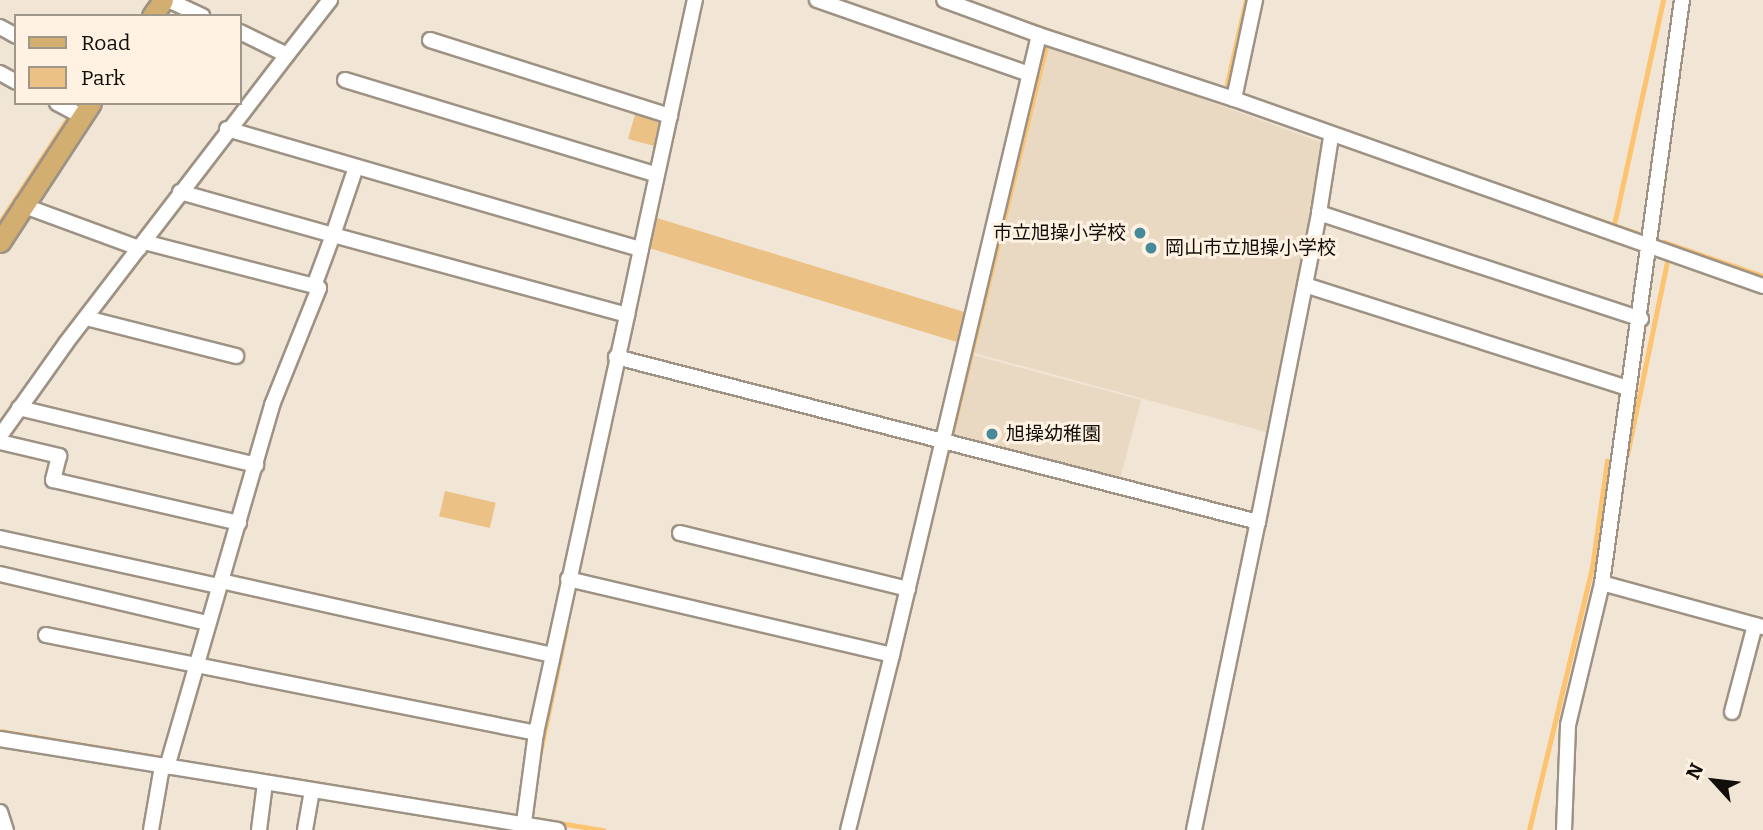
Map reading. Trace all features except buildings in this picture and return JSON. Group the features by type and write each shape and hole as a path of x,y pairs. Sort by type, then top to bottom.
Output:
{"main road":[{"path":"154,14 165,0"},
{"path":"0,242 80,111"}],"street":[{"path":"165,0 198,14"},
{"path":"0,436 284,53 330,0"},
{"path":"523,827 536,733 552,655 695,0"},
{"path":"817,0 1030,74"},
{"path":"944,0 1040,35 1234,99 1331,137 1763,286"},
{"path":"1234,99 1255,0"},
{"path":"1564,830 1568,725 1602,583 1628,388 1652,246 1682,0"},
{"path":"242,33 284,53"},
{"path":"848,830 947,441 1040,35"},
{"path":"430,40 670,116"},
{"path":"345,80 657,176"},
{"path":"63,105 80,111"},
{"path":"228,130 641,249"},
{"path":"1194,830 1253,521 1305,285 1331,137"},
{"path":"314,286 356,167"},
{"path":"180,192 627,315"},
{"path":"22,205 141,245 319,288 272,405 167,763 150,830"},
{"path":"1319,213 1641,319"},
{"path":"1305,285 1628,388"},
{"path":"86,318 236,356"},
{"path":"616,357 1253,521"},
{"path":"19,408 256,465"},
{"path":"0,442 58,456 53,480 239,523"},
{"path":"680,533 908,589"},
{"path":"0,538 552,655"},
{"path":"0,574 208,622"},
{"path":"568,579 892,655"},
{"path":"1602,583 1759,626 1732,712"},
{"path":"46,635 195,667 536,733"},
{"path":"0,739 167,763 265,783 523,827 558,830"},
{"path":"258,830 265,783"},
{"path":"305,830 312,791"},
{"path":"0,812 6,830"}],"shaded area":[{"name":"岡山市立旭操小学校","path":"1052,44 1326,144 1266,432 974,353 1048,48"},
{"path":"973,355 1141,400 1119,481 951,436"}],"green space":[{"path":"636,111 660,119 664,125 658,147 628,139"},
{"path":"657,218 967,313 958,342 648,248"},
{"path":"445,491 496,503 490,528 439,516"}],"waterway":[{"path":"1227,84 1246,0"},
{"path":"1614,225 1663,0"},
{"path":"993,11 1107,50"},
{"path":"940,481 1046,46"},
{"path":"0,222 77,105"},
{"path":"1470,175 1637,233"},
{"path":"1664,242 1763,276"},
{"path":"1627,455 1667,261"},
{"path":"1206,737 1273,413"},
{"path":"1529,830 1592,568 1607,461"},
{"path":"540,753 566,629"},
{"path":"0,731 168,759"},
{"path":"277,777 509,815"},
{"path":"535,819 603,830"}],"place":[{"name":"市立旭操小学校","path":"1140,233"},
{"name":"岡山市立旭操小学校","path":"1151,248"},
{"name":"旭操幼稚園","path":"992,434"}]}
